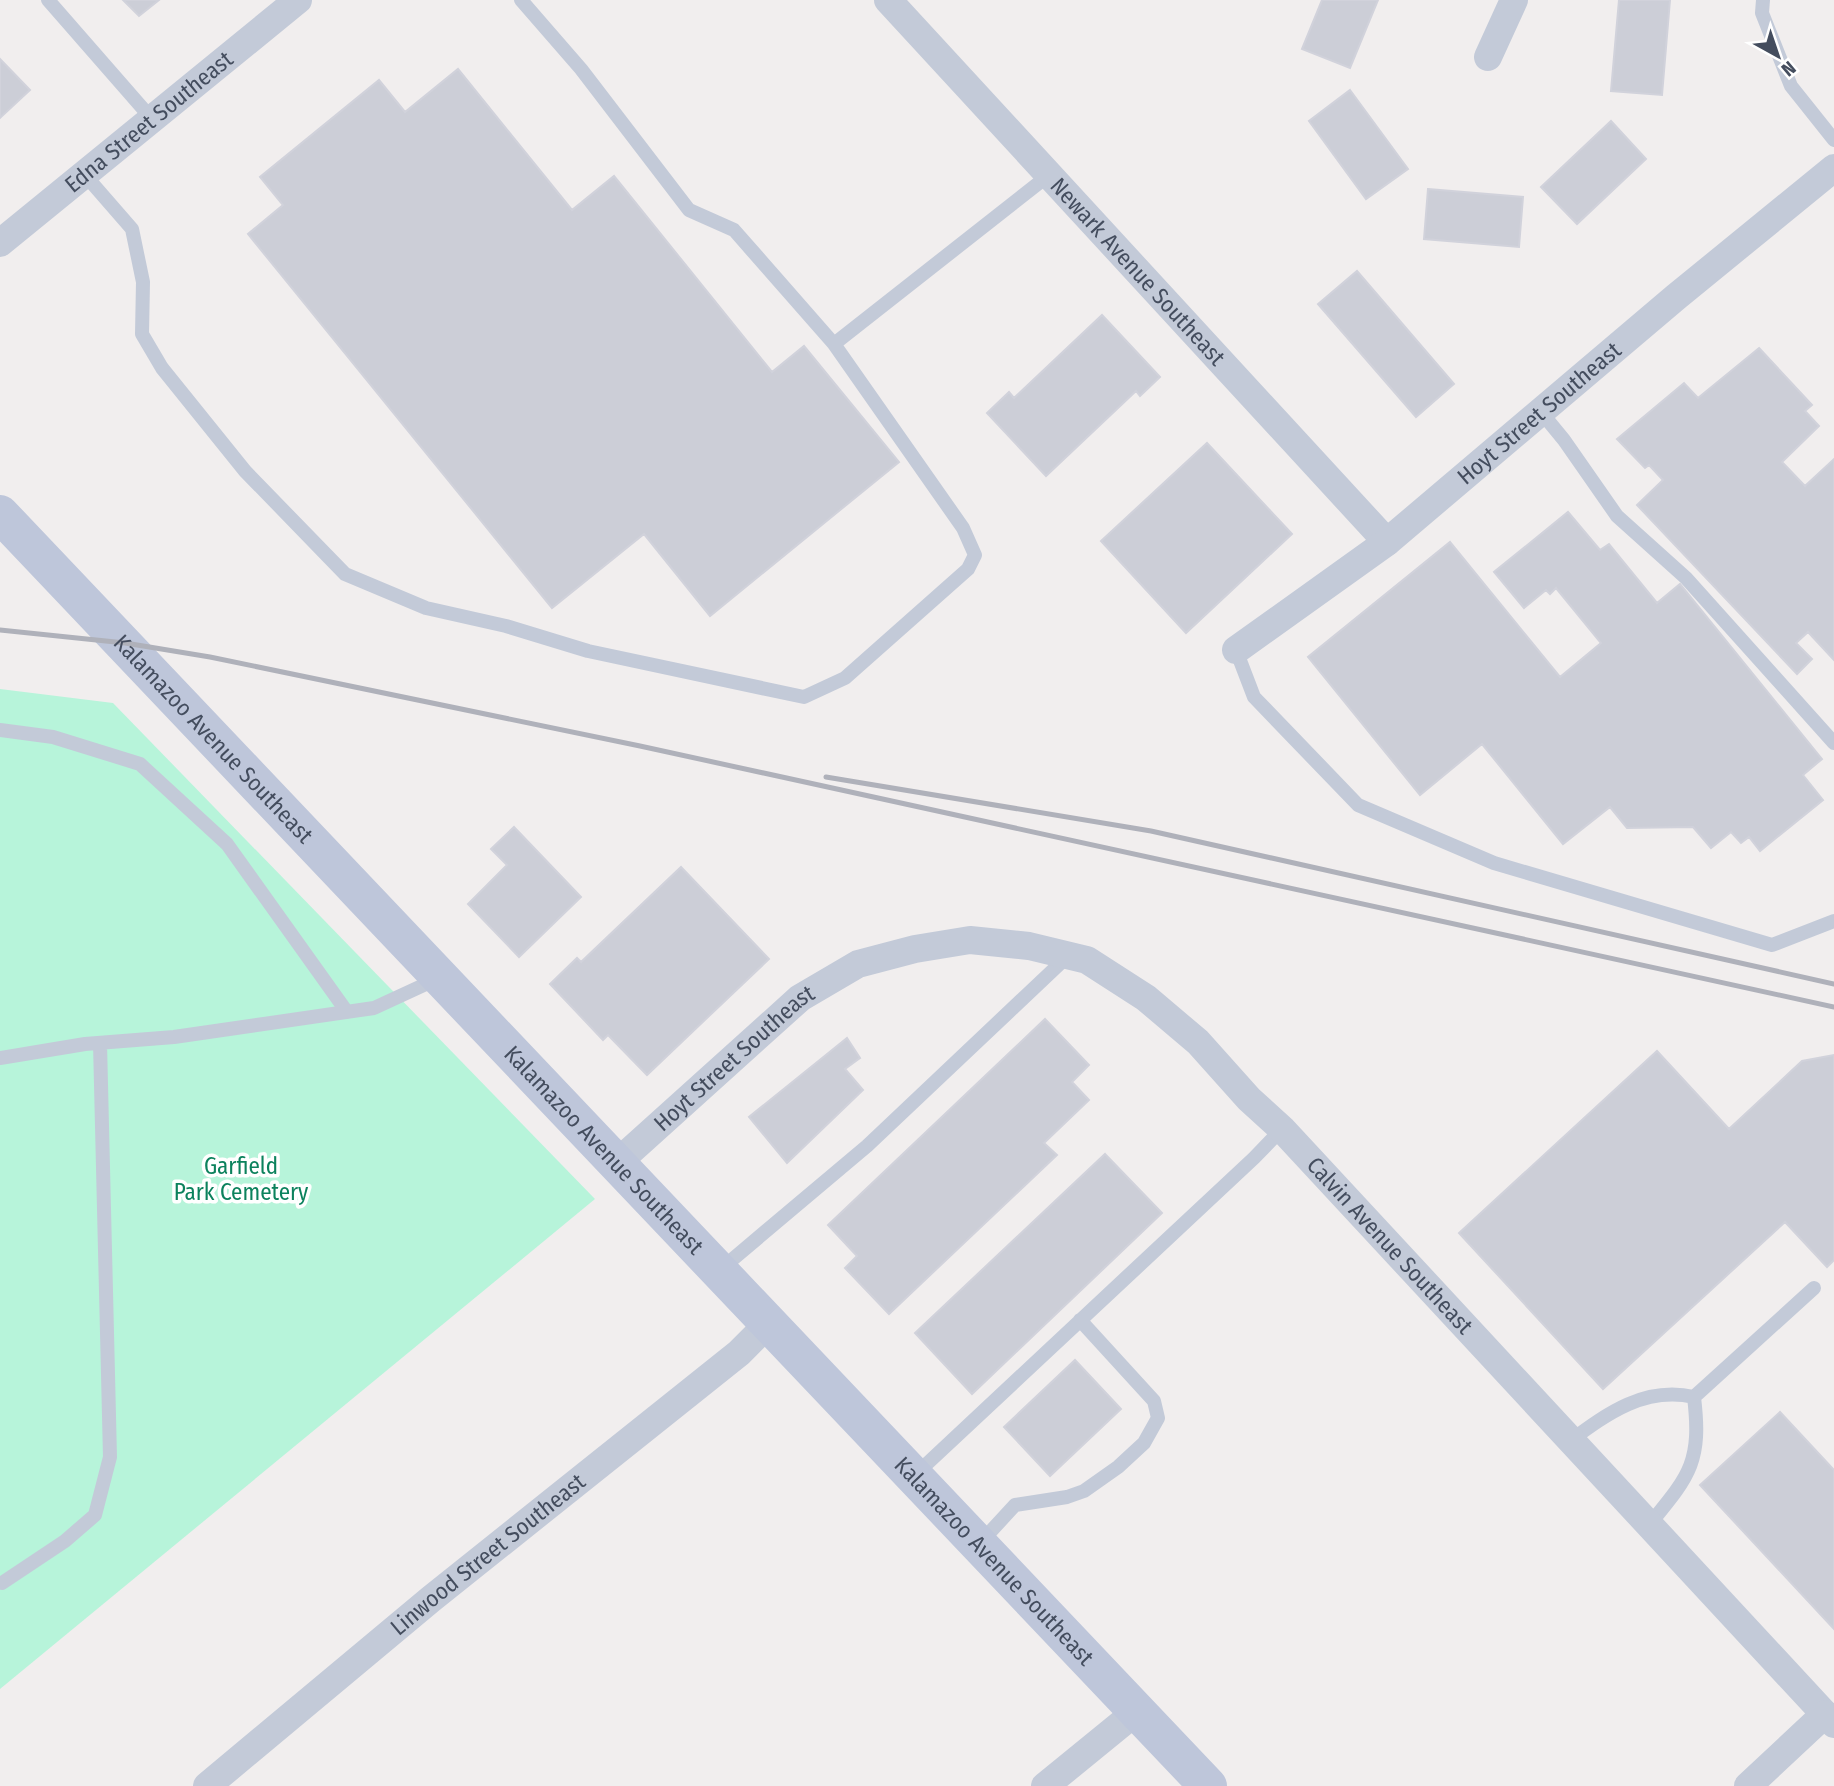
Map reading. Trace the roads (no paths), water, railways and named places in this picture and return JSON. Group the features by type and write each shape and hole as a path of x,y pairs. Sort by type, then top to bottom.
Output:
{"main road":[{"name":"Kalamazoo Avenue Southeast","path":"0,514 1208,1786"}],"street":[{"name":"Edna Street Southeast","path":"0,243 299,0"},
{"name":"Newark Avenue Southeast","path":"888,0 1387,542"},
{"path":"1488,57 1514,0"},
{"name":"Hoyt Street Southeast","path":"1236,650 1387,542 1834,168"},
{"name":"Calvin Avenue Southeast","path":"858,964 915,949 970,940 1029,946 1087,960 1146,998 1198,1042 1249,1099 1282,1129 1829,1719"},
{"name":"Hoyt Street Southeast","path":"618,1162 800,998 858,964"},
{"name":"Linwood Street Southeast","path":"207,1786 431,1599 739,1353 769,1323"},
{"path":"1045,1786 1137,1711"},
{"path":"1748,1786 1829,1719"}],"lane":[{"path":"48,0 152,119"},
{"path":"85,175 132,229 143,282 142,334 162,368 245,471 345,574 426,608 506,626 588,651 804,697 845,678 968,569 975,555 963,528 834,344 734,230 690,210 581,69 521,0"},
{"path":"1763,0 1762,13 1791,86 1834,140"},
{"path":"834,344 1049,175"},
{"path":"1541,412 1617,516 1686,578 1834,743"},
{"path":"1236,650 1254,697 1358,805 1494,863 1772,945 1834,921"},
{"path":"0,730 52,737 140,764 227,844 347,1012"},
{"path":"719,1270 867,1146 1069,956"},
{"path":"0,1058 100,1043 174,1037 374,1008 441,978"},
{"path":"1,1583 65,1541 95,1515 110,1458 100,1043"},
{"path":"914,1476 1282,1129"},
{"path":"1694,1396 1814,1288"},
{"path":"979,1544 1015,1505 1068,1497 1084,1491 1118,1467 1144,1443 1158,1418 1154,1401 1080,1320"},
{"path":"1570,1441 1607,1413 1639,1398 1676,1392 1694,1396"},
{"path":"1649,1525 1683,1484 1695,1455 1697,1420 1694,1396"}],"railway":[{"path":"0,630 125,643 210,657 640,746 1834,1007"},
{"path":"826,777 1151,831 1834,984"}],"park label":[{"name":"Garfield Park Cemetery","path":"241,1179"}]}
